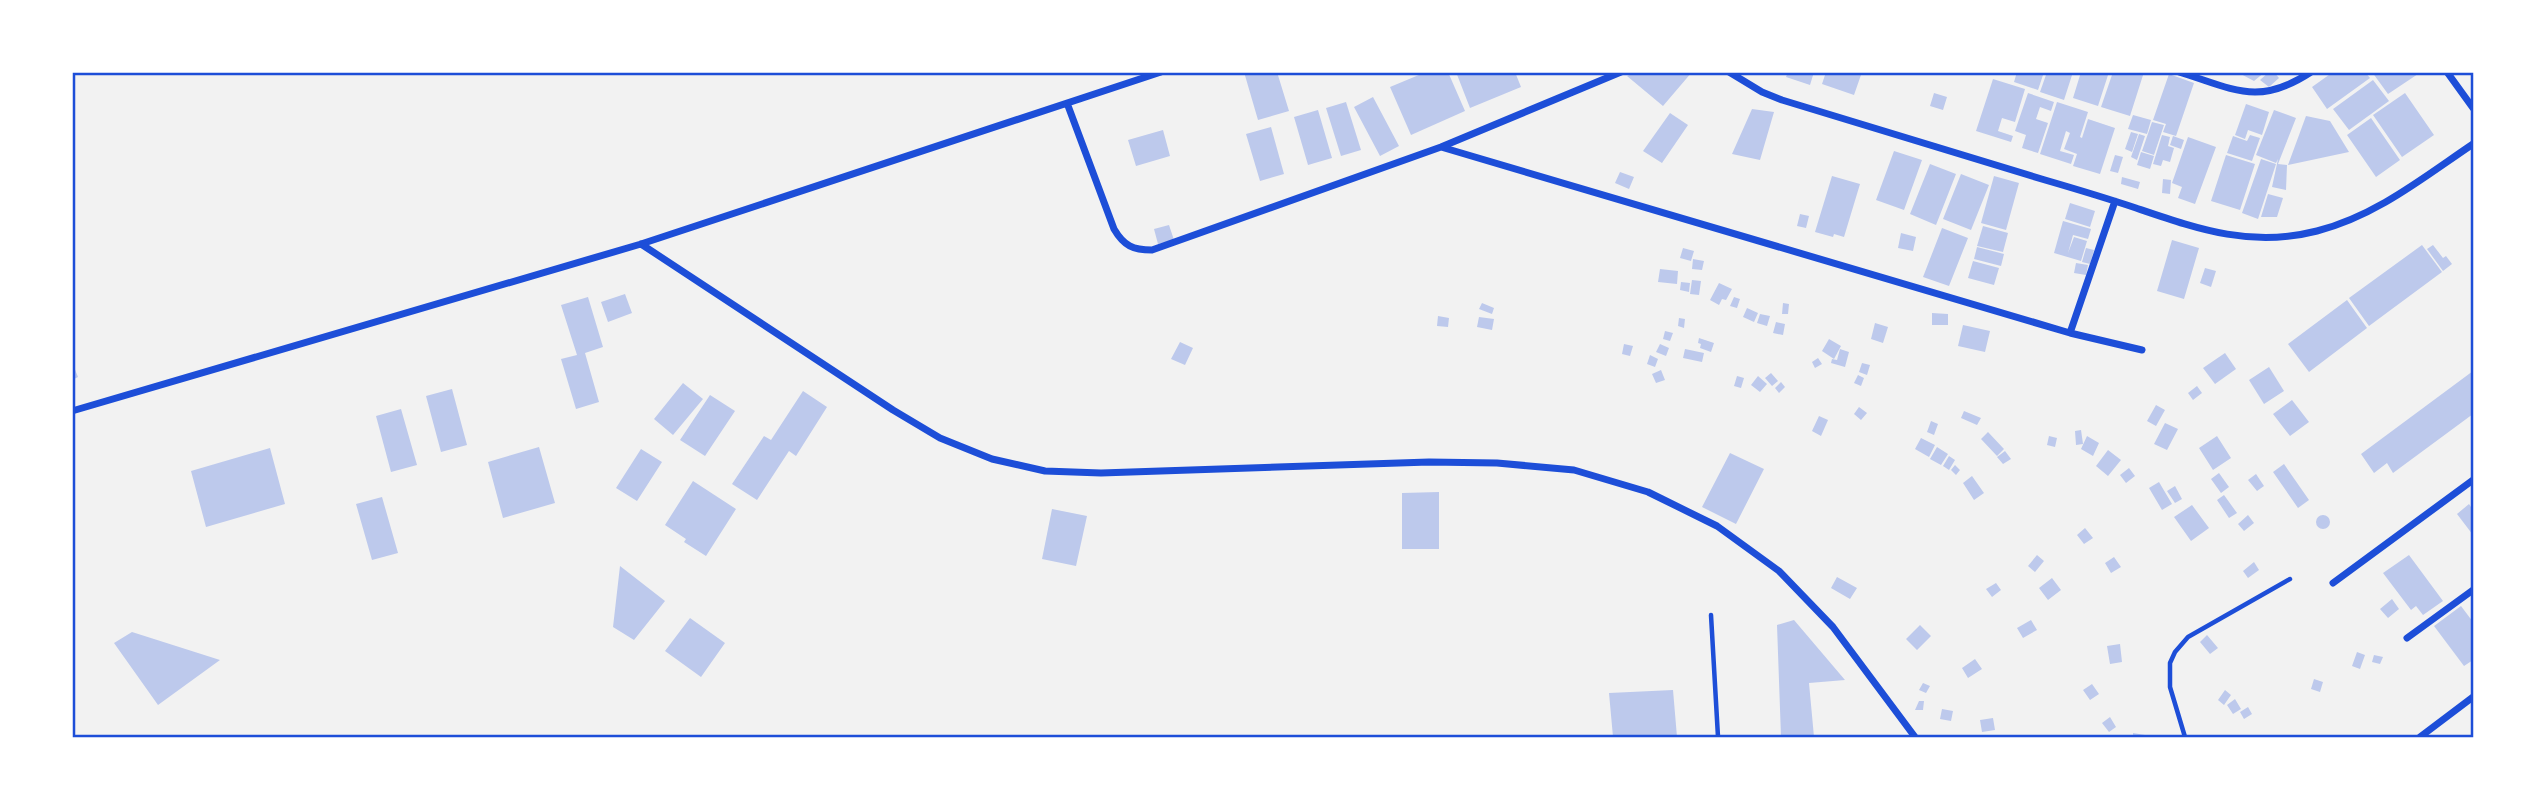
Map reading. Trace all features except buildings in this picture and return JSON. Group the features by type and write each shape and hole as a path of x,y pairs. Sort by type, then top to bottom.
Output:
{"street":[{"path":"72,411 641,244 1161,72"},
{"path":"1067,103 1114,229 1122,243 1136,250 1152,250 1441,147 1621,72"},
{"path":"1729,72 1762,92 1782,100 2210,232 2245,237 2280,237 2315,232 2349,221 2381,206 2473,144"},
{"path":"2179,72 2247,93 2267,92 2285,87 2300,74 2311,72"},
{"path":"2447,72 2473,108"},
{"path":"1441,147 2070,333 2142,350"},
{"path":"2070,333 2115,201"},
{"path":"641,244 940,439 992,459 1045,471 1101,473 1415,462 1497,463 1574,470 1648,492 1717,526 1779,571 1832,626 1915,737"},
{"path":"2333,583 2473,480"},
{"path":"2407,638 2473,590"},
{"path":"2420,737 2473,697"}],"path":[{"path":"2185,737 2169,675 2175,652 2188,637 2290,579"},
{"path":"1711,615 1718,737"}]}
